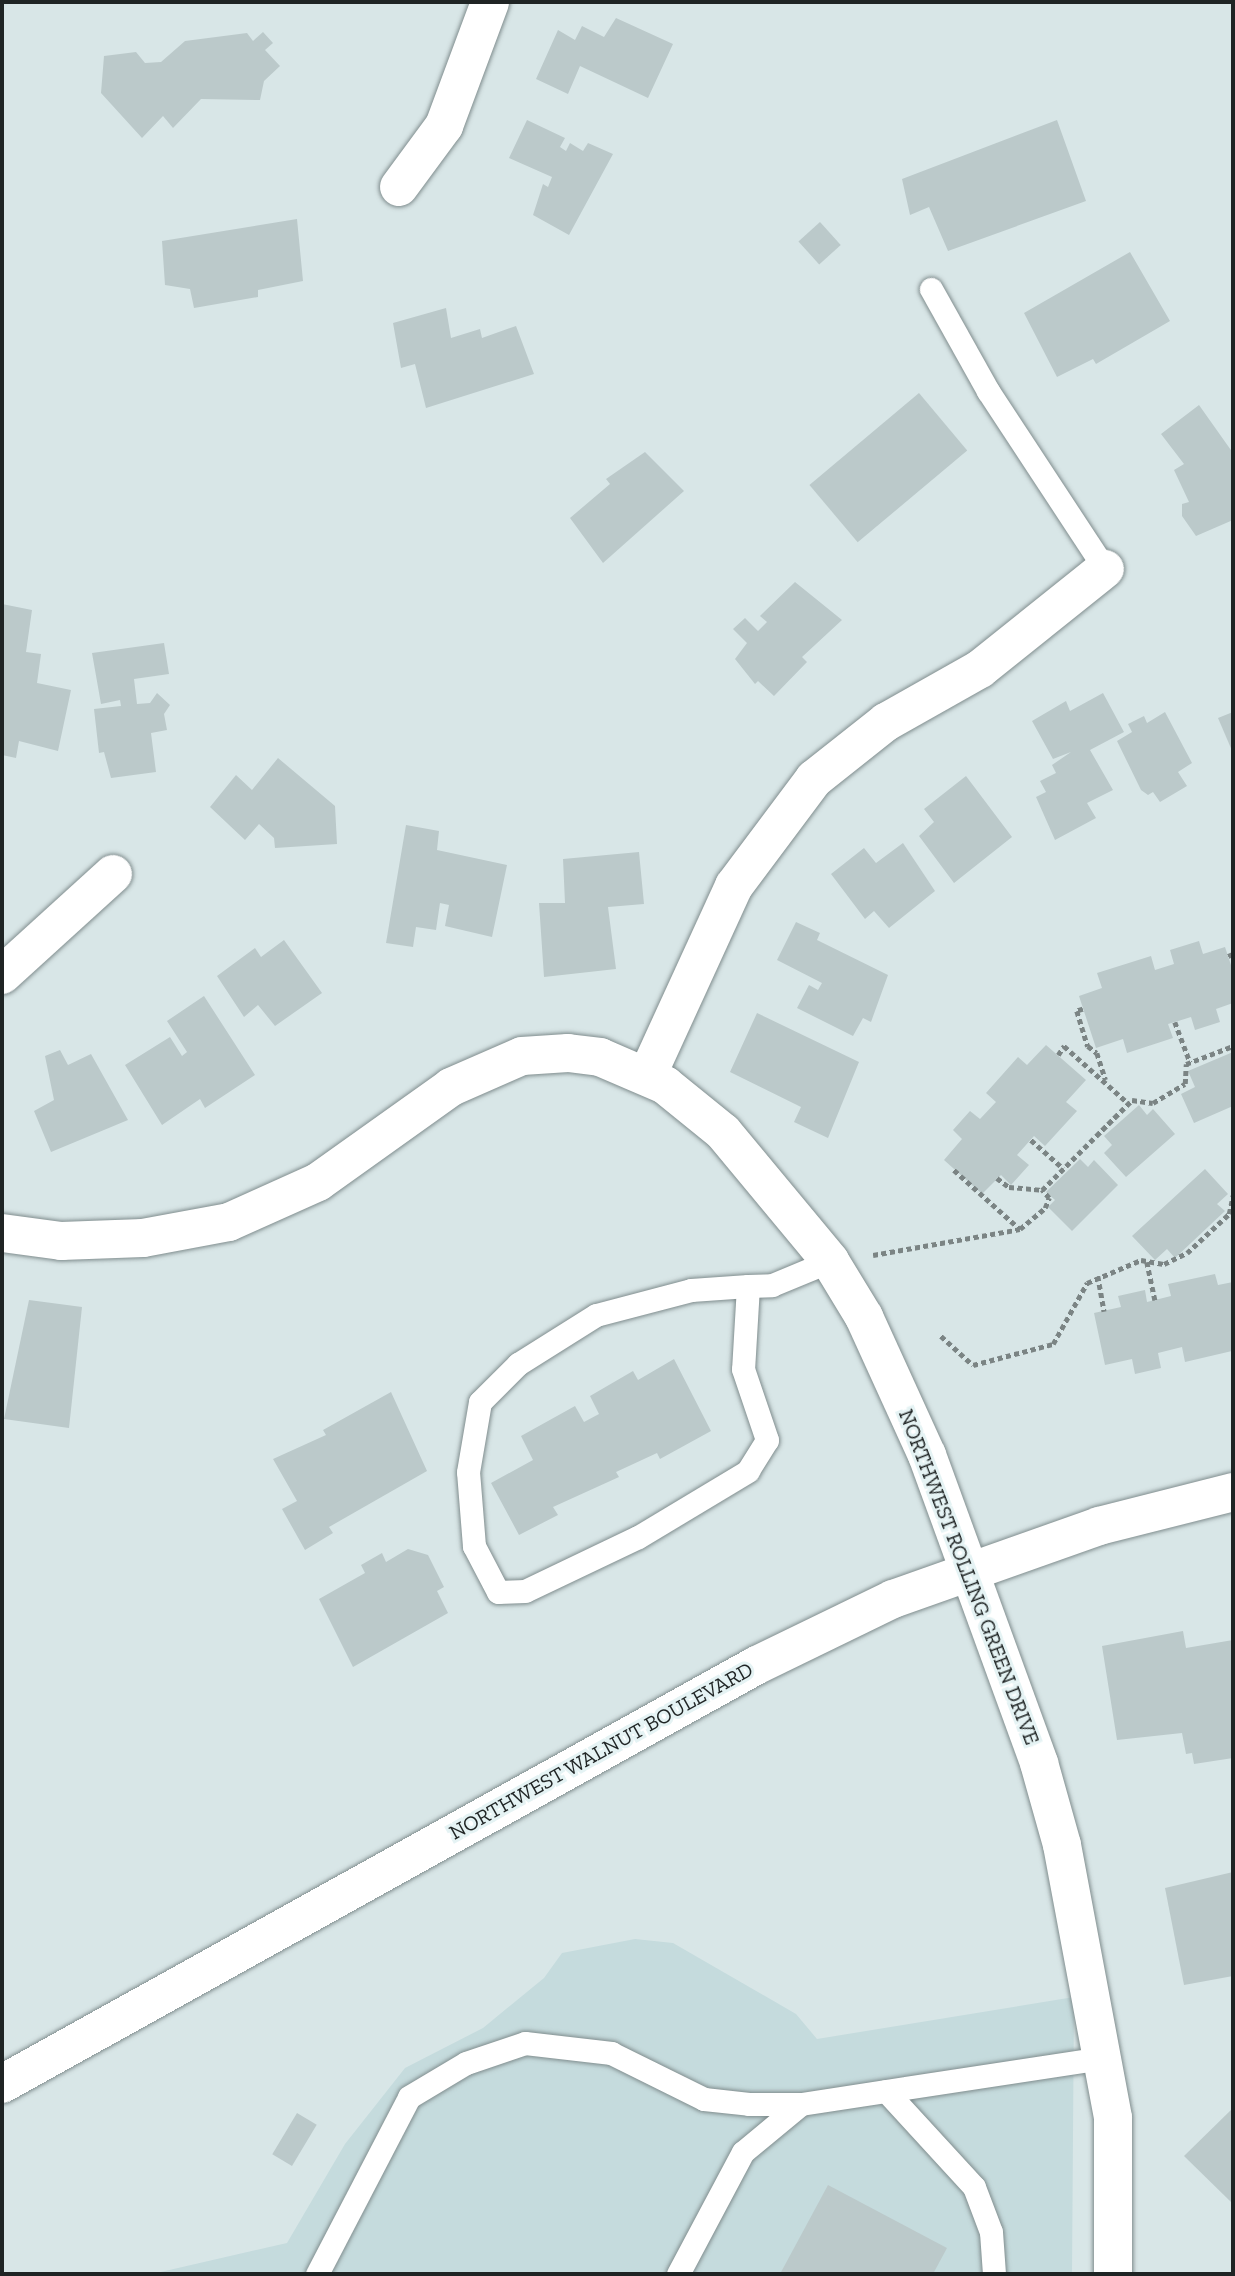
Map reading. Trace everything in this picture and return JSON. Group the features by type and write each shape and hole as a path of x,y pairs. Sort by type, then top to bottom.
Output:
{"street":[{"path":"399,187 444,126 490,2"},
{"path":"647,1076 734,886 814,779 886,722 990,661 1105,569"},
{"path":"2,975 86,893 113,874"},
{"name":"NORTHWEST ROLLING GREEN DRIVE","path":"2,1233 61,1241 143,1238 229,1222 318,1182 451,1087 522,1056 568,1052 600,1057 647,1076 695,1106 723,1132 830,1261 864,1317 927,1455 966,1571 1038,1763 1062,1845 1113,2118 1113,2274"},
{"name":"NORTHWEST WALNUT BOULEVARD","path":"2,2084 757,1665 893,1599 1099,1526 1233,1492"}],"lane":[{"path":"931,289 988,391 1105,569"},
{"path":"748,1286 743,1369 766,1440 748,1471 638,1536 525,1591 498,1592 474,1546 468,1472 481,1402 518,1364 596,1315 691,1290 748,1286 772,1285 830,1261"},
{"path":"317,2274 410,2097 466,2063 525,2043 611,2053 704,2099 801,2104 1102,2058"},
{"path":"886,2091 974,2187 991,2232 994,2274"},
{"path":"678,2274 743,2152 801,2104"}],"path":[{"path":"1083,1009 1077,1011 1084,1034 1106,1081"},
{"path":"1058,1055 1064,1046 1128,1103 1153,1103 1185,1084 1190,1062 1175,1022"},
{"path":"1190,1062 1233,1046"},
{"path":"1042,1190 1128,1103"},
{"path":"1031,1140 1063,1168"},
{"path":"954,1170 1020,1229"},
{"path":"870,1256 1020,1229 1045,1208 1049,1198 1042,1190 1009,1186 997,1178"},
{"path":"941,1336 973,1365 1053,1344 1087,1283 1098,1276 1147,1262 1164,1264 1187,1253 1229,1214 1229,1201 1233,1195"},
{"path":"1229,1201 1233,1209"},
{"path":"1147,1262 1155,1300"},
{"path":"1098,1276 1104,1311"}],"shaded area":[{"path":"635,1939 673,1943 796,2014 817,2039 1074,1997 1072,2274 152,2274 287,2243 345,2144 405,2068 483,2028 544,1978 562,1953"}],"building":[{"path":"616,18 673,44 648,98 580,66 568,94 536,79 558,30 575,40 582,26 604,37"},
{"path":"263,32 273,43 265,50 280,66 264,81 260,100 201,99 173,128 163,116 142,138 101,93 104,56 136,52 145,63 161,62 185,41 247,33 253,41"},
{"path":"527,120 565,138 560,147 566,151 570,143 583,151 588,143 613,154 569,235 533,215 543,184 548,187 552,177 509,158"},
{"path":"1057,120 1086,201 948,251 929,207 910,215 902,179"},
{"path":"297,219 303,281 258,290 258,297 194,308 190,289 165,285 162,241"},
{"path":"820,222 841,245 819,264 798,241"},
{"path":"1130,252 1170,321 1096,364 1093,359 1057,377 1024,313"},
{"path":"446,308 451,338 480,329 482,338 516,326 534,374 426,408 415,364 401,368 393,323"},
{"path":"919,393 967,450 858,542 809,485"},
{"path":"1199,405 1233,453 1233,520 1196,536 1182,516 1182,504 1189,502 1174,470 1184,464 1161,434"},
{"path":"645,452 684,491 603,563 570,518 610,484 606,479"},
{"path":"795,582 842,620 802,657 807,662 774,696 758,681 755,684 735,659 747,643 733,629 745,618 758,631 767,622 760,616"},
{"path":"2,604 32,610 26,652 41,654 37,683 71,690 58,751 19,741 16,758 2,755"},
{"path":"164,643 169,674 134,679 137,704 150,703 157,693 170,705 164,714 167,730 151,733 156,772 111,778 104,752 99,753 94,709 121,706 120,700 101,704 92,653"},
{"path":"1103,693 1124,732 1090,750 1113,790 1087,803 1096,818 1055,840 1036,797 1046,792 1040,781 1056,773 1052,765 1071,752 1053,759 1032,721 1066,701 1070,711"},
{"path":"1165,712 1192,763 1178,772 1187,786 1160,802 1153,792 1148,795 1141,790 1117,741 1132,732 1128,724 1144,716 1147,723"},
{"path":"1233,712 1233,753 1218,718"},
{"path":"278,758 335,806 337,844 275,848 274,838 259,824 245,840 210,807 236,775 252,790"},
{"path":"966,776 1012,837 954,883 919,836 934,822 924,809"},
{"path":"406,825 439,831 437,850 507,865 492,937 445,926 449,905 440,903 436,930 416,927 413,947 386,943"},
{"path":"903,843 935,891 889,928 874,911 865,919 831,874 864,848 876,863"},
{"path":"639,852 644,904 608,907 616,969 544,977 539,903 565,903 563,859"},
{"path":"796,922 820,933 817,940 888,975 871,1022 863,1018 853,1036 797,1008 809,985 818,990 822,983 777,960"},
{"path":"284,940 322,993 275,1026 258,1005 244,1017 217,976 255,948 261,957"},
{"path":"1199,941 1203,954 1225,947 1233,971 1233,1003 1216,1009 1220,1022 1195,1030 1191,1017 1168,1024 1173,1038 1127,1053 1123,1039 1096,1048 1079,996 1102,988 1097,973 1151,956 1155,970 1174,964 1170,950"},
{"path":"204,996 255,1075 205,1108 200,1099 162,1125 125,1065 170,1037 182,1056 187,1052 167,1021"},
{"path":"757,1013 859,1062 828,1138 794,1122 801,1107 730,1072"},
{"path":"1046,1045 1086,1080 1066,1102 1077,1111 1045,1146 1034,1136 1017,1155 1029,1165 1011,1185 1001,1175 982,1194 944,1160 962,1139 953,1130 970,1111 980,1119 996,1102 986,1093 1018,1057 1027,1065"},
{"path":"60,1050 68,1065 91,1054 128,1120 51,1152 34,1111 54,1100 45,1056"},
{"path":"1233,1052 1233,1106 1194,1123 1181,1094 1195,1087 1188,1071"},
{"path":"1139,1105 1147,1115 1153,1109 1175,1134 1126,1177 1104,1153 1112,1145 1104,1136"},
{"path":"1080,1159 1088,1167 1094,1160 1118,1185 1072,1231 1048,1207 1055,1200 1046,1192"},
{"path":"1205,1169 1228,1194 1217,1204 1225,1211 1175,1258 1167,1249 1155,1260 1132,1236"},
{"path":"1215,1274 1218,1285 1233,1282 1232,1351 1185,1362 1182,1347 1158,1353 1161,1368 1135,1374 1132,1359 1105,1365 1094,1313 1121,1307 1118,1296 1145,1290 1147,1302 1171,1296 1168,1284"},
{"path":"29,1300 82,1307 69,1428 4,1419"},
{"path":"674,1359 711,1431 660,1459 657,1453 616,1472 619,1477 553,1507 558,1515 519,1535 491,1483 533,1460 521,1436 575,1406 584,1422 599,1414 590,1396 633,1371 638,1380"},
{"path":"391,1392 427,1471 329,1527 333,1533 305,1550 282,1509 297,1501 273,1459 326,1435 323,1430"},
{"path":"408,1549 428,1555 444,1587 437,1591 448,1613 353,1667 319,1599 365,1573 361,1565 382,1553 386,1562"},
{"path":"1183,1631 1186,1648 1233,1640 1233,1758 1194,1764 1192,1753 1186,1754 1182,1733 1117,1740 1102,1646"},
{"path":"1233,1872 1233,1976 1184,1985 1165,1888"},
{"path":"1233,2108 1233,2200 1231,2202 1184,2156"},
{"path":"297,2113 317,2125 292,2166 272,2154"},
{"path":"828,2185 947,2248 933,2274 780,2274"}]}
